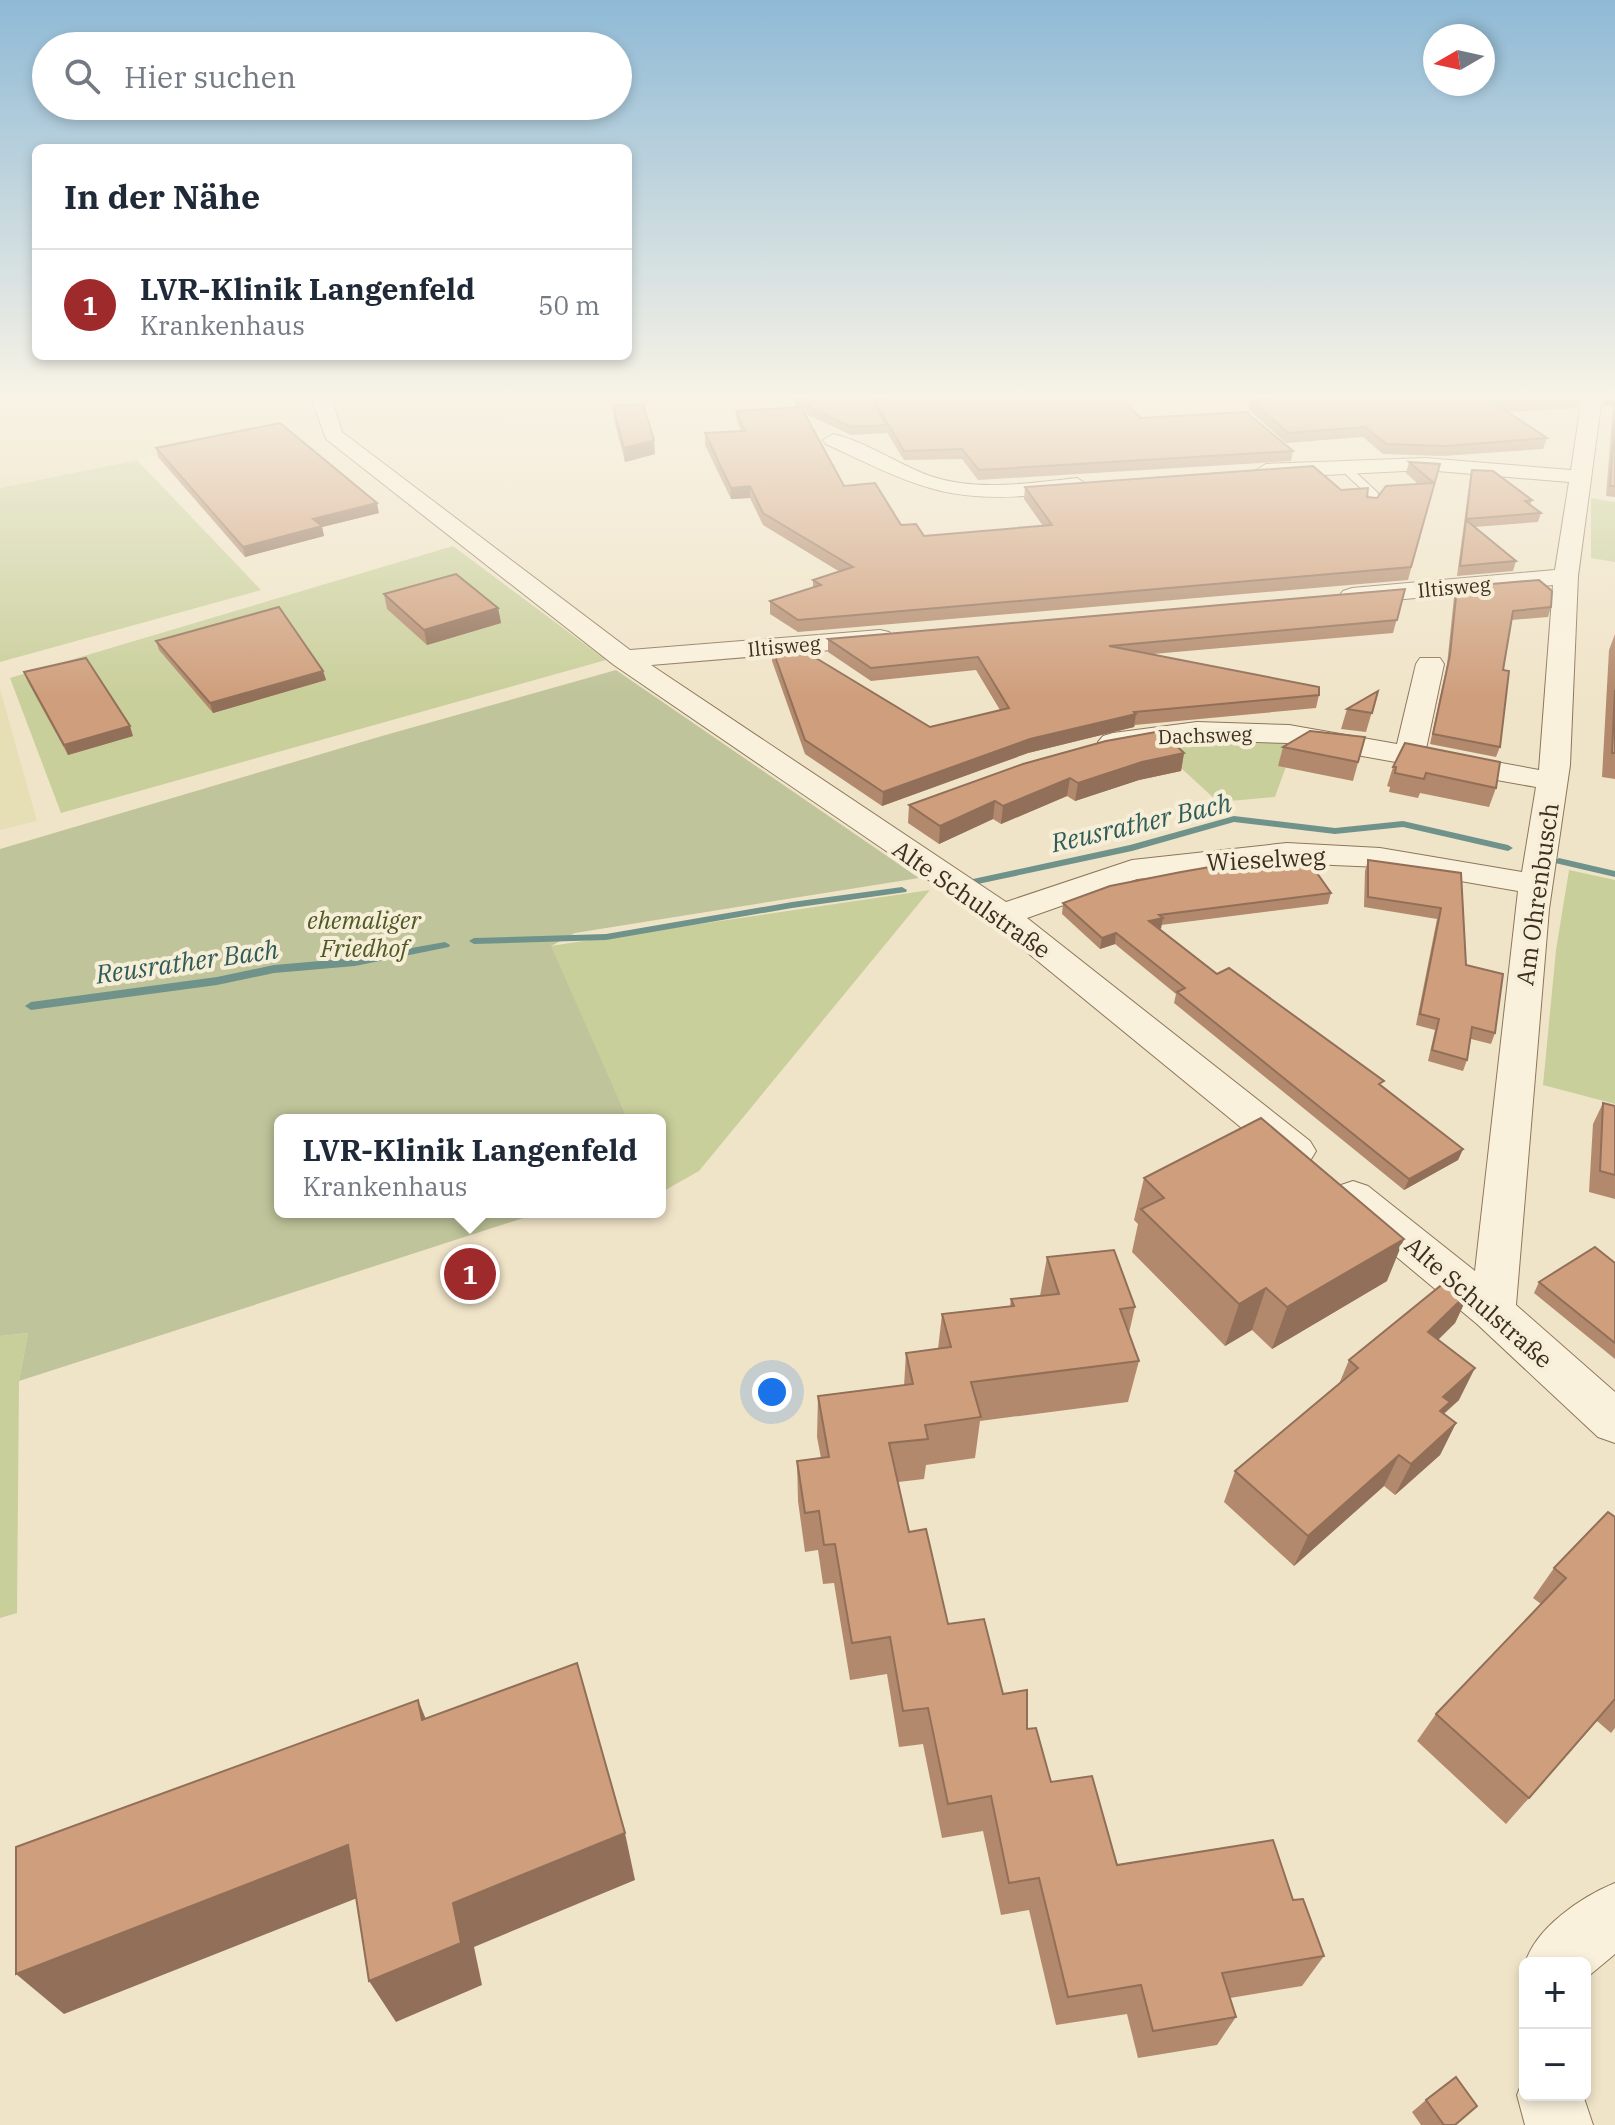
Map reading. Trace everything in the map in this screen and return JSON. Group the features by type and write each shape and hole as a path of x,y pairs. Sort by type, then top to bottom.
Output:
{"street":[{"name":"Alte Schulstraße","path":"412,496 624,659 1002,915 1493,1311 1615,1422"},
{"name":"Am Ohrenbusch","path":"1493,1311 1535,884 1553,781 1566,576 1579,496"},
{"name":"Iltisweg","path":"1333,598 1566,576"},
{"name":"Iltisweg","path":"624,659 909,636"},
{"path":"1410,754 1430,664"},
{"name":"Dachsweg","path":"1088,748 1197,731 1289,734 1553,781"},
{"path":"868,825 905,811"},
{"name":"Wieselweg","path":"1002,915 1132,870 1287,853 1312,852 1438,866 1535,884"},
{"path":"1563,1957 1615,1914"},
{"path":"1552,2101 1559,2125"}],"lane":[{"path":"1370,505 1374,496"}],"shaded area":[{"path":"0,689 37,821 0,830"}],"green space":[{"path":"0,496 171,496 261,590 0,662"},
{"path":"1591,498 1615,502 1615,562 1591,558"},
{"path":"453,546 606,660 61,813 10,678"},
{"name":"ehemaliger Friedhof","path":"616,670 919,878 575,933 551,946 625,1114 274,1114 274,1218 523,1218 19,1381 28,1333 0,1336 0,849"},
{"path":"1226,739 1295,742 1275,797 1218,802 1155,744"},
{"path":"1569,870 1615,880 1615,1104 1543,1085 1556,950"},
{"path":"930,890 699,1171 666,1190 666,1114 625,1114 550,946"},
{"path":"28,1333 19,1381 17,1613 0,1618 0,1336"}],"building":[{"path":"198,496 369,496 377,503 313,519 322,526 243,547"},
{"path":"755,496 883,496 901,525 916,524 924,536 1052,525 1032,496 1431,496 1411,567 798,620 770,601 821,585 813,580 853,567 763,513"},
{"path":"1469,496 1527,496 1532,500 1525,501 1541,513 1466,519"},
{"path":"1466,520 1516,561 1460,566"},
{"path":"456,574 498,608 424,630 384,594"},
{"path":"1539,580 1552,591 1551,607 1513,611 1503,670 1509,671 1500,747 1433,734 1450,655 1457,587"},
{"path":"1405,589 1397,620 1109,646 1319,687 1319,695 1134,712 1136,714 1030,739 883,792 805,740 772,648 796,646 930,727 1009,708 978,657 871,668 828,639"},
{"path":"279,607 323,671 210,703 156,641"},
{"path":"86,658 130,726 64,745 24,672"},
{"path":"1615,690 1615,753 1612,753"},
{"path":"1378,691 1372,713 1347,709"},
{"path":"1161,731 1184,753 1142,762 1078,783 1070,778 1003,806 995,801 940,826 909,805 1023,764 1106,741"},
{"path":"1310,731 1365,737 1358,762 1283,747"},
{"path":"1405,743 1500,762 1496,788 1426,773 1424,779 1395,773 1396,767 1393,767"},
{"path":"1305,856 1331,893 1159,915 1163,918 1149,921 1217,974 1229,968 1384,1081 1379,1084 1463,1149 1409,1179 1177,992 1185,988 1116,933 1102,938 1063,903 1110,886 1181,872"},
{"path":"1368,860 1461,873 1466,965 1503,974 1495,1033 1472,1027 1467,1060 1432,1050 1439,1019 1420,1014 1441,908 1368,897"},
{"path":"1603,1103 1615,1106 1615,1175 1600,1171"},
{"path":"1261,1118 1404,1239 1287,1307 1266,1288 1239,1304 1141,1209 1164,1198 1144,1178"},
{"path":"1595,1247 1615,1263 1615,1343 1539,1282"},
{"path":"1114,1250 1135,1307 1120,1309 1139,1361 971,1382 981,1417 925,1425 928,1439 889,1443 909,1532 926,1529 948,1624 984,1619 1003,1694 1027,1690 1027,1729 1036,1728 1051,1782 1092,1776 1117,1865 1273,1840 1293,1900 1303,1899 1324,1956 1222,1973 1236,2017 1153,2031 1141,1985 1068,1997 1039,1878 1009,1883 991,1796 948,1804 928,1708 903,1711 890,1637 852,1643 835,1544 824,1545 819,1511 805,1513 797,1461 829,1457 818,1396 913,1384 906,1353 951,1347 942,1314 1014,1306 1011,1299 1059,1294 1047,1257"},
{"path":"1455,1274 1470,1291 1428,1332 1475,1368 1443,1397 1450,1402 1440,1411 1456,1423 1411,1464 1399,1455 1308,1536 1235,1471 1358,1368 1349,1360"},
{"path":"1608,1512 1615,1517 1615,1699 1529,1798 1436,1714 1566,1578 1554,1568"},
{"path":"577,1663 625,1833 453,1903 461,1943 369,1981 348,1845 16,1974 16,1847 418,1700 422,1720"},
{"path":"1456,2077 1477,2106 1455,2125 1444,2125 1426,2100"}],"waterway":[{"name":"Reusrather Bach","path":"973,882 1132,848 1234,819 1335,831 1403,824 1508,848"},
{"name":"Reusrather Bach","path":"1559,861 1615,874"},
{"name":"Reusrather Bach","path":"474,941 606,937 792,905 902,890"},
{"name":"Reusrather Bach","path":"31,1006 217,981 274,969 355,962 445,945"}],"place":[{"name":"LVR-Klinik Langenfeld","path":"470,1274"}]}
